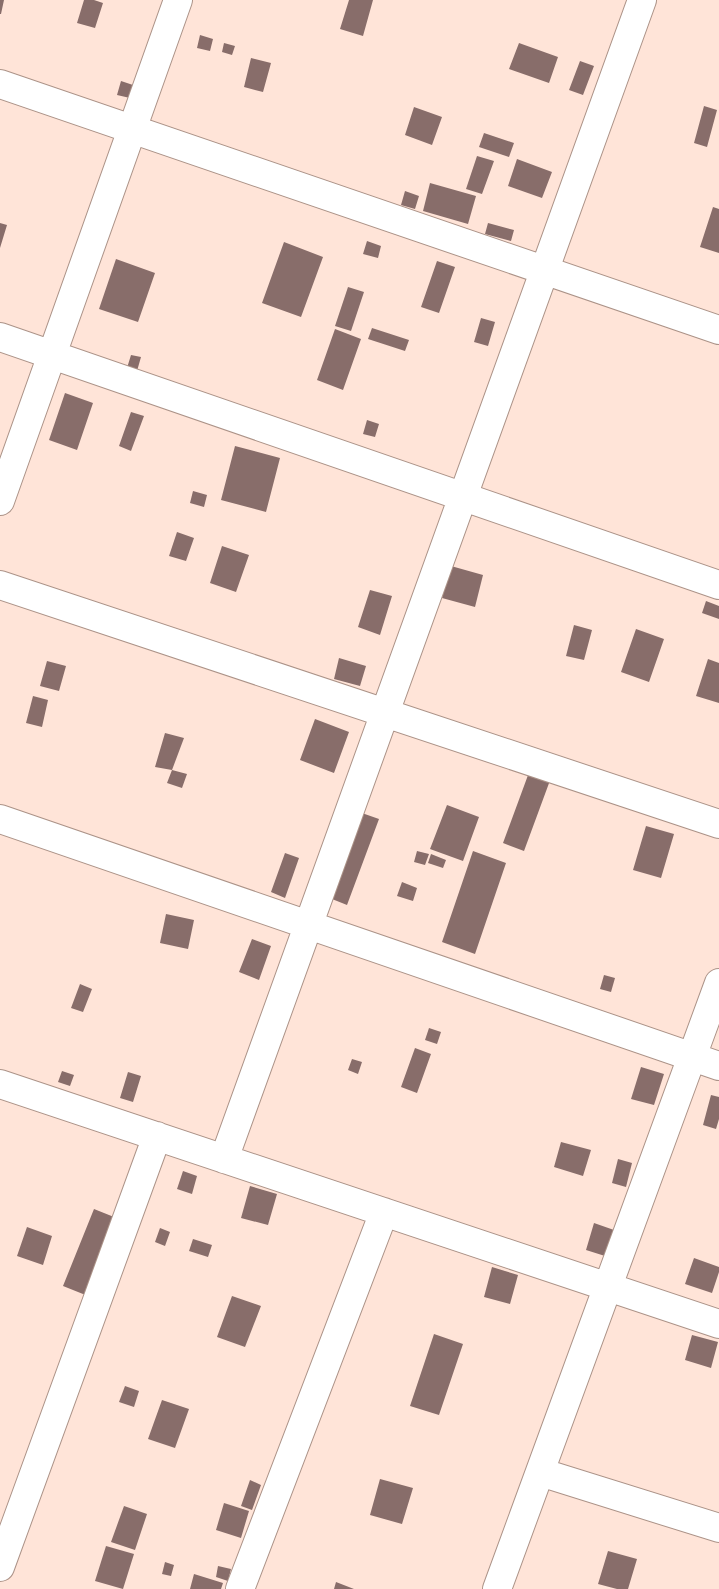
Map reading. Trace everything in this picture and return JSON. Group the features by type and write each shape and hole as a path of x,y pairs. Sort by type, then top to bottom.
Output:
{"street":[{"path":"0,500 178,0"},
{"path":"224,1158 642,0"},
{"path":"0,84 719,330"},
{"path":"0,337 719,585"},
{"path":"0,585 719,824"},
{"path":"0,819 719,1066"},
{"path":"497,1589 719,983"},
{"path":"0,1084 719,1324"},
{"path":"0,1567 157,1136"},
{"path":"240,1589 384,1212"},
{"path":"540,1472 719,1528"}],"building":[{"path":"0,0 4,0 1,14 0,14"},
{"path":"84,0 94,0 103,3 95,28 77,23"},
{"path":"349,0 373,0 363,36 340,29"},
{"path":"200,35 213,39 210,51 197,48"},
{"path":"224,43 235,46 232,55 222,52"},
{"path":"519,43 558,57 549,83 509,69"},
{"path":"251,58 271,63 263,92 244,87"},
{"path":"580,61 594,66 583,95 569,90"},
{"path":"121,81 133,85 130,98 117,95"},
{"path":"704,106 717,110 707,147 694,143"},
{"path":"414,107 442,117 432,145 405,135"},
{"path":"484,133 514,143 509,157 479,147"},
{"path":"477,156 494,161 482,194 466,189"},
{"path":"517,159 552,172 542,198 508,186"},
{"path":"430,183 476,196 468,224 423,211"},
{"path":"405,191 419,196 415,209 401,205"},
{"path":"713,207 719,209 719,253 700,247"},
{"path":"0,223 7,225 0,248"},
{"path":"488,223 514,230 511,241 485,234"},
{"path":"367,241 381,246 378,258 363,254"},
{"path":"284,242 323,257 301,317 262,303"},
{"path":"116,259 155,273 138,322 99,309"},
{"path":"437,261 455,267 439,313 421,307"},
{"path":"348,287 364,292 351,331 335,326"},
{"path":"481,318 495,322 488,346 474,342"},
{"path":"372,328 409,340 405,351 368,339"},
{"path":"335,329 361,339 343,390 317,380"},
{"path":"131,355 141,357 137,371 127,368"},
{"path":"65,393 93,403 77,450 49,440"},
{"path":"131,412 144,416 131,451 119,446"},
{"path":"367,420 379,424 375,437 363,434"},
{"path":"235,446 280,458 266,512 221,500"},
{"path":"193,491 207,495 204,507 190,503"},
{"path":"177,532 194,538 186,561 169,556"},
{"path":"222,546 249,555 236,592 210,583"},
{"path":"451,566 483,575 475,607 442,598"},
{"path":"370,590 392,596 380,635 358,627"},
{"path":"706,601 719,606 719,619 702,613"},
{"path":"574,625 592,630 584,660 566,656"},
{"path":"636,629 664,639 649,682 621,672"},
{"path":"339,658 366,666 360,686 334,679"},
{"path":"708,659 719,663 719,703 696,696"},
{"path":"47,661 66,666 59,691 40,686"},
{"path":"33,696 48,700 42,727 26,723"},
{"path":"315,719 349,732 334,773 300,760"},
{"path":"165,733 184,738 172,770 155,767"},
{"path":"531,767 552,775 524,851 503,843"},
{"path":"172,770 187,774 182,788 167,783"},
{"path":"447,805 479,817 463,861 430,849"},
{"path":"359,812 379,819 347,905 327,897"},
{"path":"646,826 674,834 661,878 633,870"},
{"path":"417,851 429,854 425,865 414,862"},
{"path":"473,851 506,863 475,954 442,942"},
{"path":"285,853 299,858 285,898 271,892"},
{"path":"431,854 446,860 443,868 428,863"},
{"path":"402,882 417,888 413,901 397,896"},
{"path":"166,914 194,920 188,949 160,943"},
{"path":"252,939 271,946 259,980 239,972"},
{"path":"604,975 615,978 611,992 600,989"},
{"path":"80,984 92,989 83,1012 71,1008"},
{"path":"429,1028 441,1032 437,1044 425,1040"},
{"path":"415,1048 431,1054 417,1093 401,1087"},
{"path":"352,1059 362,1062 358,1074 348,1070"},
{"path":"641,1067 664,1074 654,1105 631,1099"},
{"path":"62,1071 74,1075 70,1086 58,1082"},
{"path":"128,1072 141,1076 133,1102 120,1098"},
{"path":"711,1095 719,1097 719,1119 716,1129 703,1125"},
{"path":"561,1142 591,1150 583,1176 554,1167"},
{"path":"618,1159 632,1163 626,1187 612,1183"},
{"path":"183,1171 197,1176 192,1194 177,1189"},
{"path":"250,1186 277,1194 268,1225 241,1218"},
{"path":"94,1209 124,1221 93,1298 63,1286"},
{"path":"594,1223 614,1230 605,1256 586,1250"},
{"path":"27,1227 52,1236 43,1265 17,1256"},
{"path":"160,1228 170,1232 165,1246 155,1242"},
{"path":"193,1239 212,1245 208,1257 189,1251"},
{"path":"694,1258 719,1267 712,1293 685,1284"},
{"path":"492,1267 518,1275 510,1304 484,1297"},
{"path":"232,1296 261,1306 245,1347 217,1337"},
{"path":"434,1334 463,1344 439,1415 410,1406"},
{"path":"692,1335 718,1342 711,1368 685,1360"},
{"path":"125,1386 139,1391 134,1407 119,1402"},
{"path":"162,1400 189,1409 175,1448 148,1439"},
{"path":"380,1479 413,1488 402,1524 370,1515"},
{"path":"250,1480 261,1485 252,1510 241,1506"},
{"path":"224,1503 249,1511 241,1538 216,1530"},
{"path":"124,1506 147,1514 135,1550 111,1542"},
{"path":"106,1546 134,1554 123,1589 95,1581"},
{"path":"608,1551 637,1559 628,1589 617,1589 598,1584"},
{"path":"165,1562 174,1565 171,1576 162,1574"},
{"path":"218,1566 231,1569 228,1581 216,1577"},
{"path":"194,1574 223,1583 221,1589 190,1589"},
{"path":"336,1582 354,1589 334,1589"}]}
